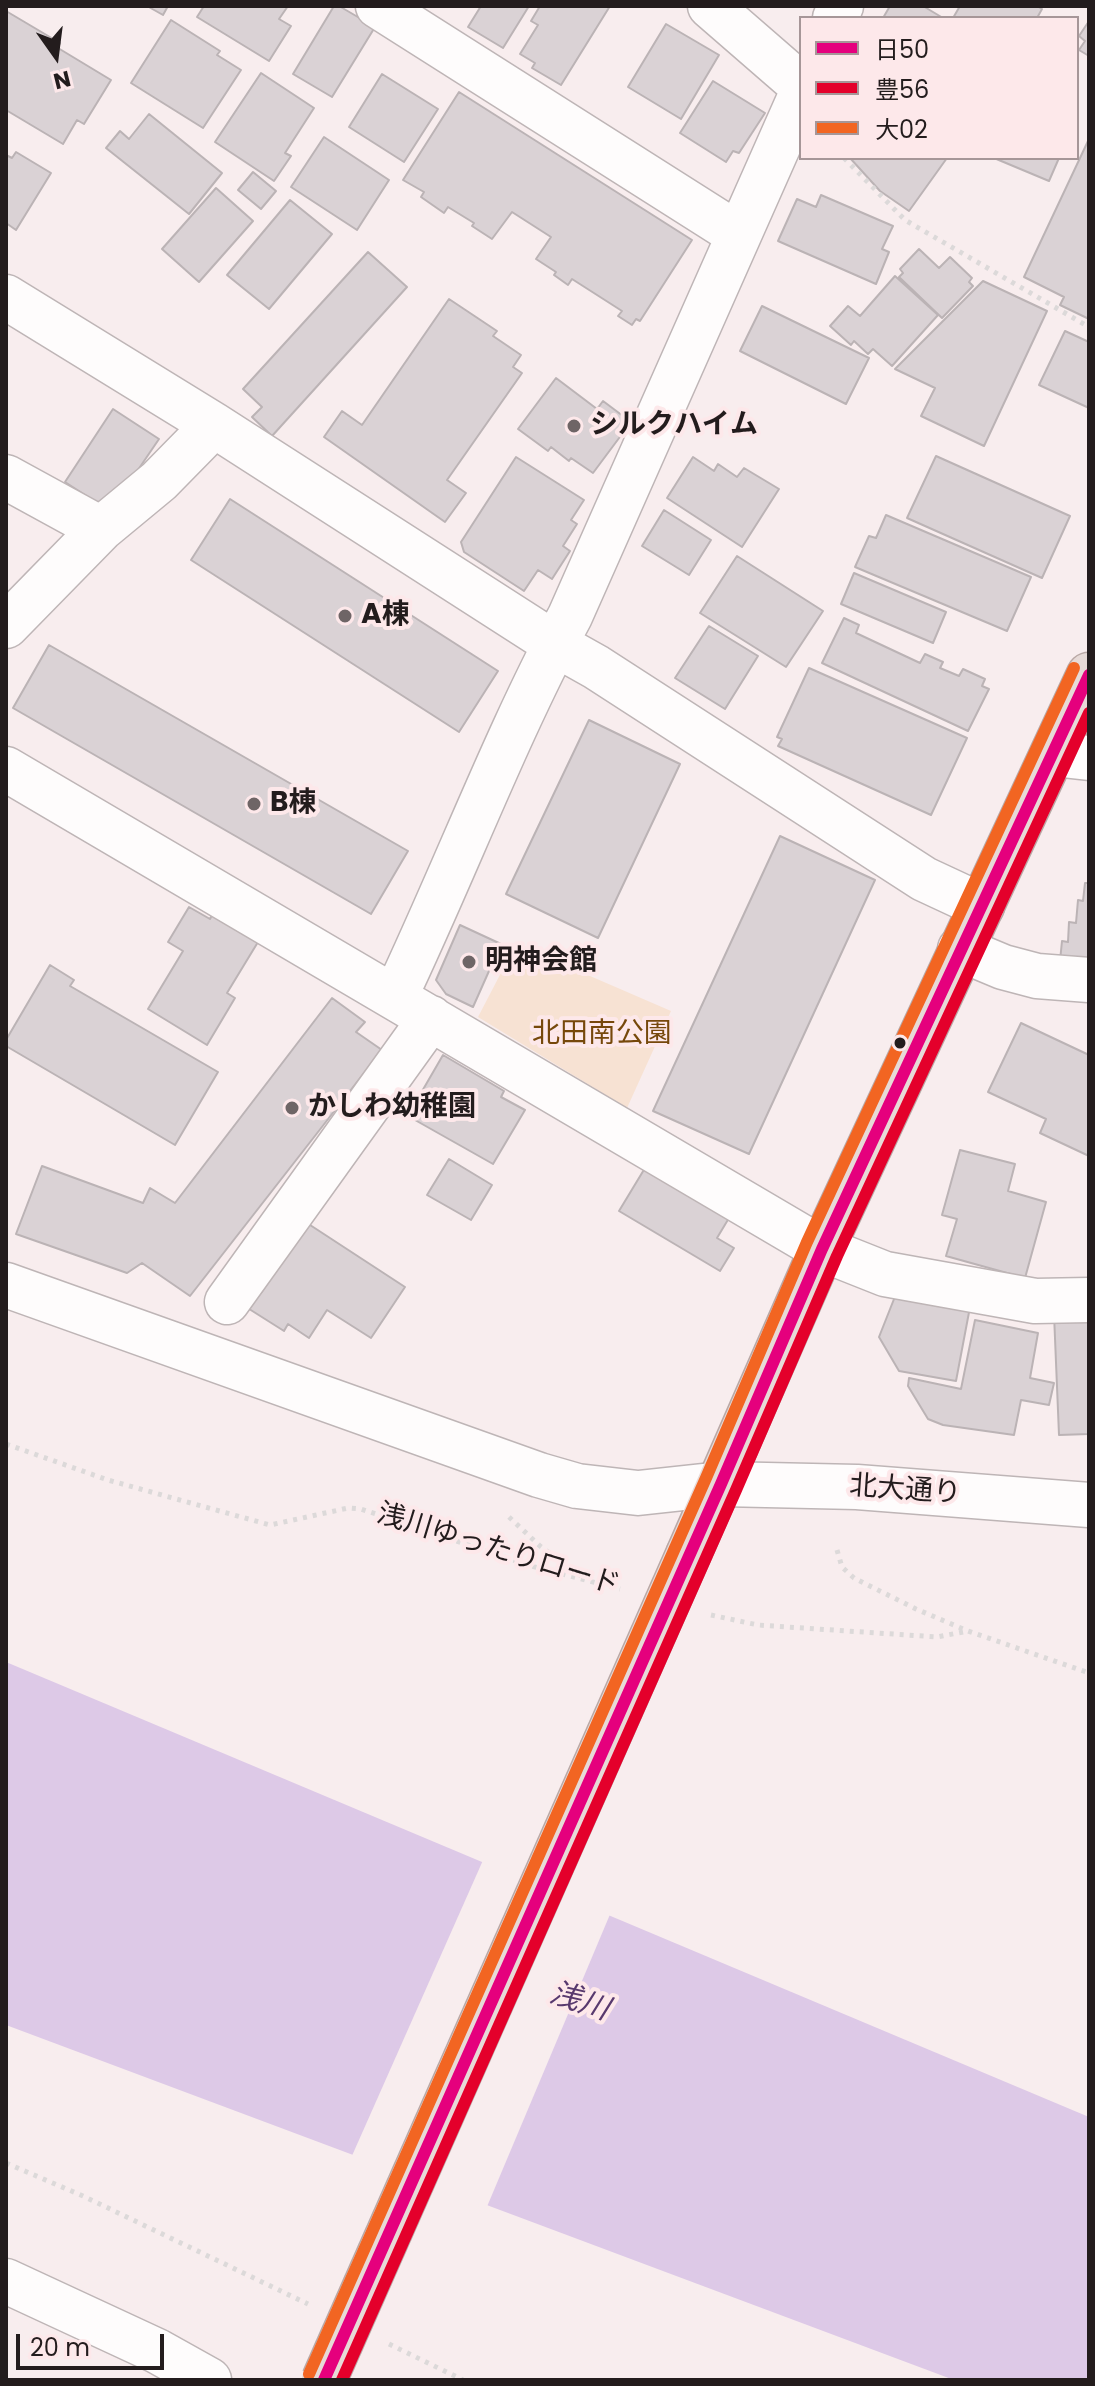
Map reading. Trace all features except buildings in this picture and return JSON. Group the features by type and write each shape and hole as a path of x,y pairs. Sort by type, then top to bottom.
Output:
{"highway":[{"path":"324,2380 822,1249 960,949 1071,756 1089,675"}],"street":[{"path":"378,6 739,235"},
{"path":"710,6 799,83"},
{"path":"227,1302 413,1008 555,644 799,100"},
{"path":"6,297 596,667 924,879 982,906"},
{"path":"6,626 101,529 159,481 214,425"},
{"path":"6,477 101,529"},
{"path":"6,769 822,1249 885,1274 1035,1301 1089,1300"},
{"path":"960,949 1003,967 1037,976 1089,980"},
{"name":"北大通り","path":"6,1285 577,1486 638,1493 721,1484 857,1487 1089,1505"},
{"path":"6,2281 157,2351 209,2380"}],"path":[{"path":"846,160 905,220 1089,327"},
{"name":"浅川ゆったりロード","path":"6,1444 108,1480 270,1525 348,1508 361,1509 531,1566 627,1591"},
{"path":"837,1550 842,1567 854,1578 968,1631 1089,1673"},
{"path":"707,1614 758,1625 937,1637 968,1631"},
{"path":"6,2163 95,2202 309,2305"},
{"path":"379,2339 463,2380"}],"green space":[{"name":"北田南公園","path":"516,944 671,1011 627,1108 478,1017"}],"water":[{"name":"浅川","path":"6,1662 1089,2117 1089,2380 954,2380 6,2025"}],"pier":[{"path":"484,1858 611,1912 486,2209 351,2158"}],"transit line":[{"name":"大02","path":"309,2374 706,1478 807,1242 1074,668"},
{"name":"日50","path":"324,2380 822,1249 1089,675"},
{"name":"豊56","path":"342,2380 837,1256 1089,713"}],"place":[{"name":"シルクハイム","path":"574,426"},
{"name":"A棟","path":"345,616"},
{"name":"B棟","path":"254,804"},
{"name":"明神会館","path":"469,962"},
{"name":"かしわ幼稚園","path":"292,1108"}]}
